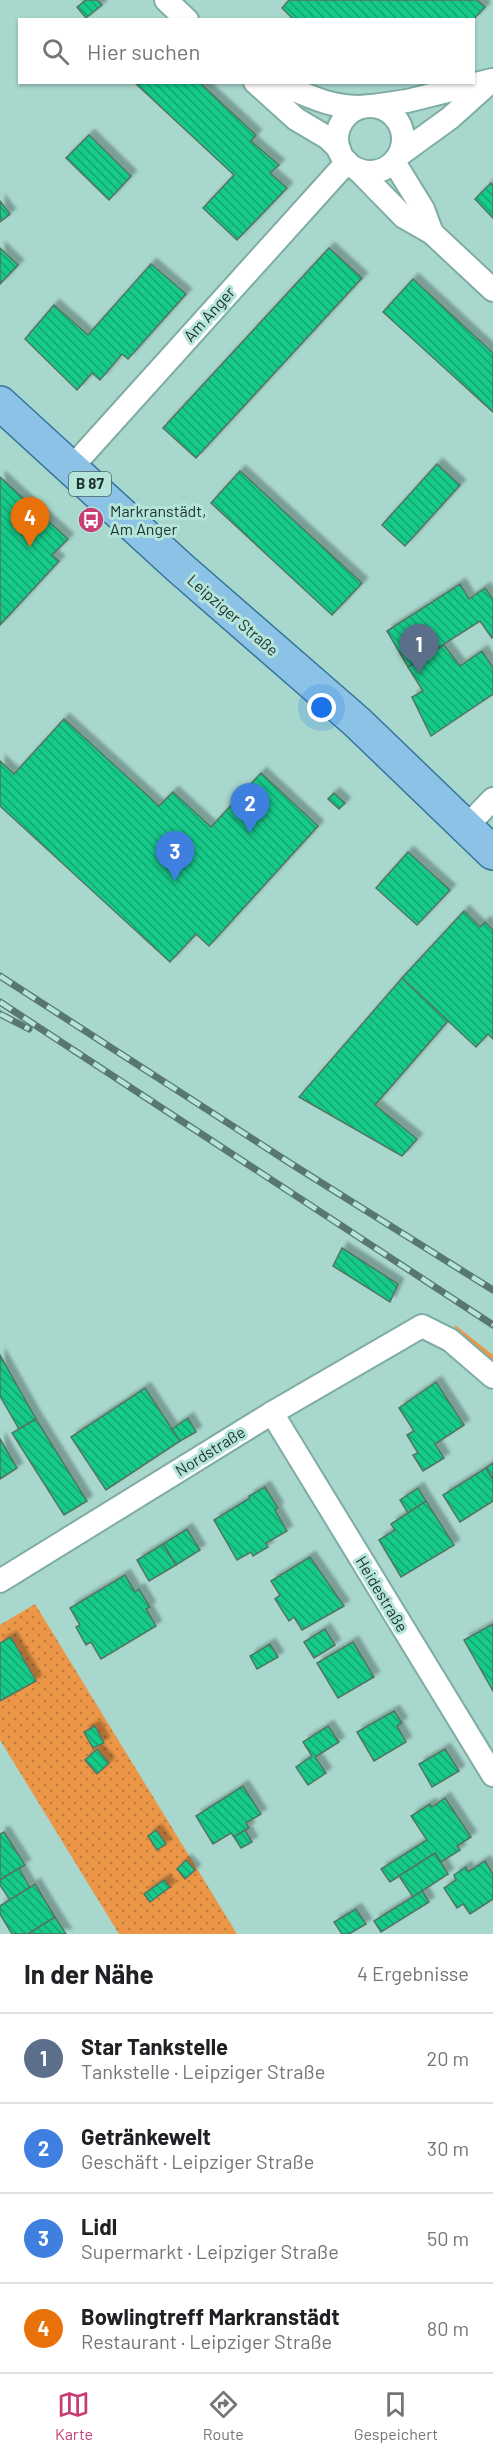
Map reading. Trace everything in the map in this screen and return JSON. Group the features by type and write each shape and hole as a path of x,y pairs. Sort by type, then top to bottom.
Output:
{"main road":[{"name":"Leipziger Straße","path":"0,403 179,567 357,722 493,853"}],"street":[{"path":"166,0 185,18"},
{"path":"277,84 306,97 339,107 408,101 492,80"},
{"path":"348,160 377,172 450,118 492,80"},
{"path":"257,84 296,119 328,138 404,217 432,233 493,290"},
{"path":"348,160 339,128 344,119 367,106 384,109 400,123 403,144 397,158"},
{"path":"397,158 423,209 432,233"},
{"name":"Am Anger","path":"72,467 348,160"},
{"path":"466,827 493,799"},
{"name":"Nordstraße","path":"0,1581 272,1413 422,1326 450,1341 493,1377"},
{"name":"Heidestraße","path":"272,1413 493,1775"}],"shaded area":[{"path":"455,1325 493,1355 493,1364 454,1331"},
{"path":"35,1604 237,1934 119,1934 0,1740 0,1625"}],"building":[{"path":"86,0 97,0 102,5 86,18 77,7"},
{"path":"289,0 477,0 485,7 475,18 292,18 282,8"},
{"path":"136,84 201,84 256,135 251,141 279,165 270,173 287,188 237,240 203,208 234,175"},
{"path":"89,135 131,176 109,200 66,158"},
{"path":"491,183 493,185 493,218 475,199"},
{"path":"0,201 10,214 0,222"},
{"path":"0,248 18,265 0,284"},
{"path":"329,248 362,278 196,458 163,428"},
{"path":"151,264 186,294 128,359 122,354 100,380 92,373 77,390 25,339 54,305 88,335"},
{"path":"413,279 493,353 493,412 383,312"},
{"path":"437,464 460,485 405,546 382,525"},
{"path":"240,471 362,583 332,615 211,503"},
{"path":"0,477 68,539 52,555 59,561 0,625"},
{"path":"460,584 469,599 485,588 493,599 493,637 480,621 408,667 387,631"},
{"path":"444,645 460,666 482,651 493,668 493,694 431,736 412,697 423,691 408,667"},
{"path":"64,719 159,806 173,792 211,827 261,773 318,826 209,946 196,934 170,962 0,806 0,761 14,774"},
{"path":"334,793 345,803 339,809 328,799"},
{"path":"408,852 450,890 417,925 376,888"},
{"path":"464,911 480,927 485,922 493,930 493,1039 488,1034 476,1047 402,978"},
{"path":"402,978 448,1021 375,1105 417,1139 402,1156 299,1097"},
{"path":"342,1248 398,1284 390,1302 333,1266"},
{"path":"0,1355 36,1419 19,1429 0,1396"},
{"path":"436,1382 464,1425 435,1444 444,1458 423,1471 413,1455 418,1453 407,1435 414,1431 399,1408"},
{"path":"145,1388 180,1441 106,1490 71,1437"},
{"path":"188,1418 196,1432 180,1441 172,1429"},
{"path":"36,1419 87,1501 64,1515 12,1433"},
{"path":"0,1439 17,1468 0,1479"},
{"path":"493,1463 493,1480 486,1468"},
{"path":"486,1468 493,1480 493,1501 460,1522 443,1495"},
{"path":"265,1487 278,1508 275,1510 287,1531 266,1543 268,1547 253,1556 251,1552 237,1560 214,1520"},
{"path":"418,1488 426,1501 408,1513 400,1500"},
{"path":"426,1501 454,1545 401,1577 379,1540 395,1530 391,1524"},
{"path":"187,1529 200,1550 176,1565 163,1544"},
{"path":"163,1544 176,1565 149,1581 137,1560"},
{"path":"310,1557 344,1606 302,1630 294,1617 289,1621 275,1599 280,1595 271,1581"},
{"path":"125,1575 135,1592 139,1589 150,1607 146,1609 156,1626 101,1659 91,1642 86,1645 76,1627 80,1625 70,1608"},
{"path":"493,1624 493,1691 464,1640"},
{"path":"325,1629 335,1645 314,1658 304,1642"},
{"path":"11,1637 36,1681 0,1701 0,1643"},
{"path":"353,1642 374,1677 338,1698 317,1663"},
{"path":"270,1644 278,1657 257,1669 250,1656"},
{"path":"394,1711 402,1723 397,1726 406,1742 374,1761 357,1732"},
{"path":"95,1726 104,1743 93,1748 84,1732"},
{"path":"328,1726 339,1742 315,1757 326,1773 308,1785 296,1767 312,1756 303,1742"},
{"path":"97,1749 109,1763 97,1774 85,1760"},
{"path":"445,1749 459,1771 432,1787 419,1764"},
{"path":"243,1786 261,1814 246,1823 249,1828 234,1837 231,1833 213,1844 196,1816"},
{"path":"445,1798 471,1837 457,1846 460,1850 441,1862 435,1853 390,1882 381,1869 427,1840 411,1816 430,1804 432,1807"},
{"path":"156,1830 166,1844 157,1850 148,1836"},
{"path":"245,1830 252,1842 241,1848 234,1837"},
{"path":"4,1832 25,1865 0,1880 0,1834"},
{"path":"435,1853 448,1874 413,1897 399,1876"},
{"path":"186,1860 195,1870 185,1879 177,1869"},
{"path":"485,1861 493,1874 493,1899 470,1914 463,1904 457,1908 444,1888 456,1880 454,1875 466,1867 468,1872"},
{"path":"19,1868 30,1888 10,1900 0,1885 0,1880"},
{"path":"164,1880 170,1887 150,1902 144,1894"},
{"path":"35,1884 55,1917 28,1934 12,1934 0,1914 0,1906"},
{"path":"422,1891 429,1902 381,1932 374,1921"},
{"path":"356,1909 366,1924 349,1934 342,1934 334,1922"},
{"path":"55,1917 66,1934 28,1934"}],"railway":[{"path":"0,976 293,1165 493,1290"},
{"path":"0,1002 493,1325"},
{"path":"0,1014 29,1029"}],"place":[{"name":"Markranstädt, Am Anger","path":"91,520"},
{"name":"Bowlingtreff Markranstädt","path":"30,547"},
{"name":"Star Tankstelle","path":"419,674"},
{"name":"Getränkewelt","path":"250,833"},
{"name":"Lidl","path":"175,881"}]}
